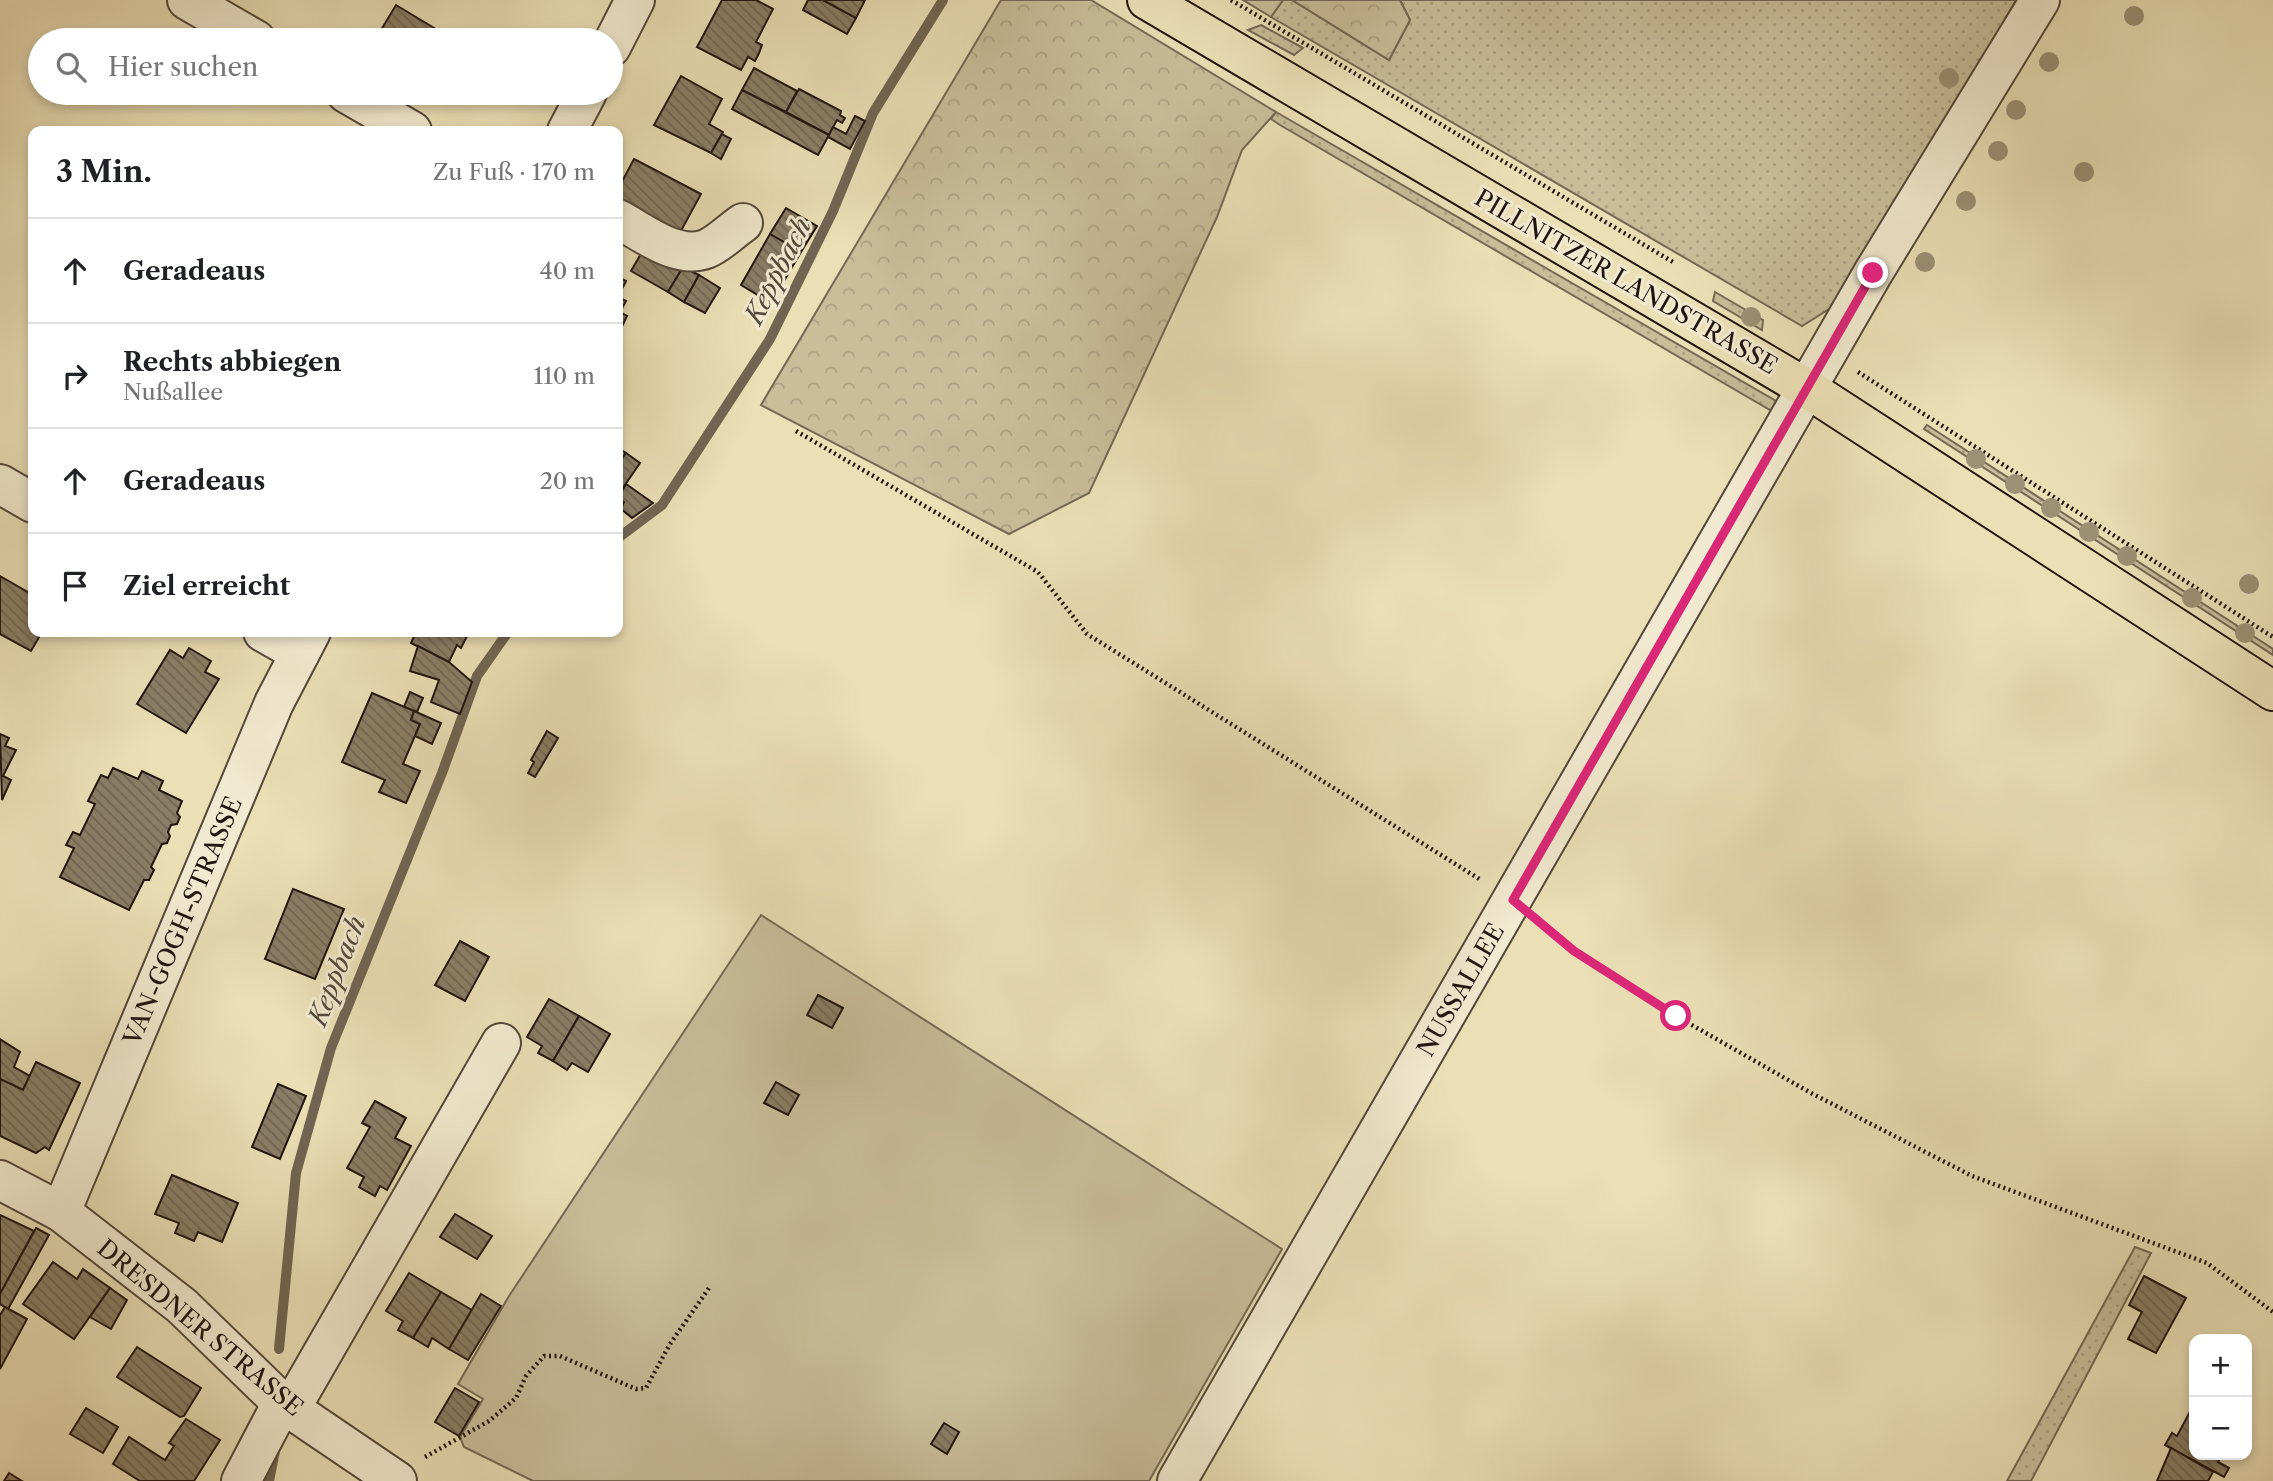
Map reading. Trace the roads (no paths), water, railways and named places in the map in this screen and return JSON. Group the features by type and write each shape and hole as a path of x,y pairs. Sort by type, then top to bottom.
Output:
{"main road":[{"name":"PILLNITZER LANDSTRASSE","path":"1147,0 1808,389 2273,691"}],"street":[{"path":"187,0 235,28"},
{"path":"621,28 635,0"},
{"name":"NUSSALLEE","path":"1177,1481 1873,273 2040,0"},
{"path":"367,105 403,126"},
{"path":"570,126 581,105"},
{"path":"623,222 676,250 696,251 708,248 743,223"},
{"path":"0,484 28,500"},
{"path":"284,637 305,642"},
{"name":"VAN-GOGH-STRASSE","path":"61,1212 269,716 305,642"},
{"path":"241,1481 501,1043"},
{"name":"DRESDNER STRASSE","path":"0,1180 61,1212 182,1306 287,1405 411,1469"}],"waterway":[{"name":"Keppbach","path":"623,534 662,505 770,339 833,211 873,113 943,0"},
{"name":"Keppbach","path":"279,1349 296,1173 331,1048 442,773 477,676 504,637"},
{"name":"Keppbach","path":"269,1481 275,1451"}]}
